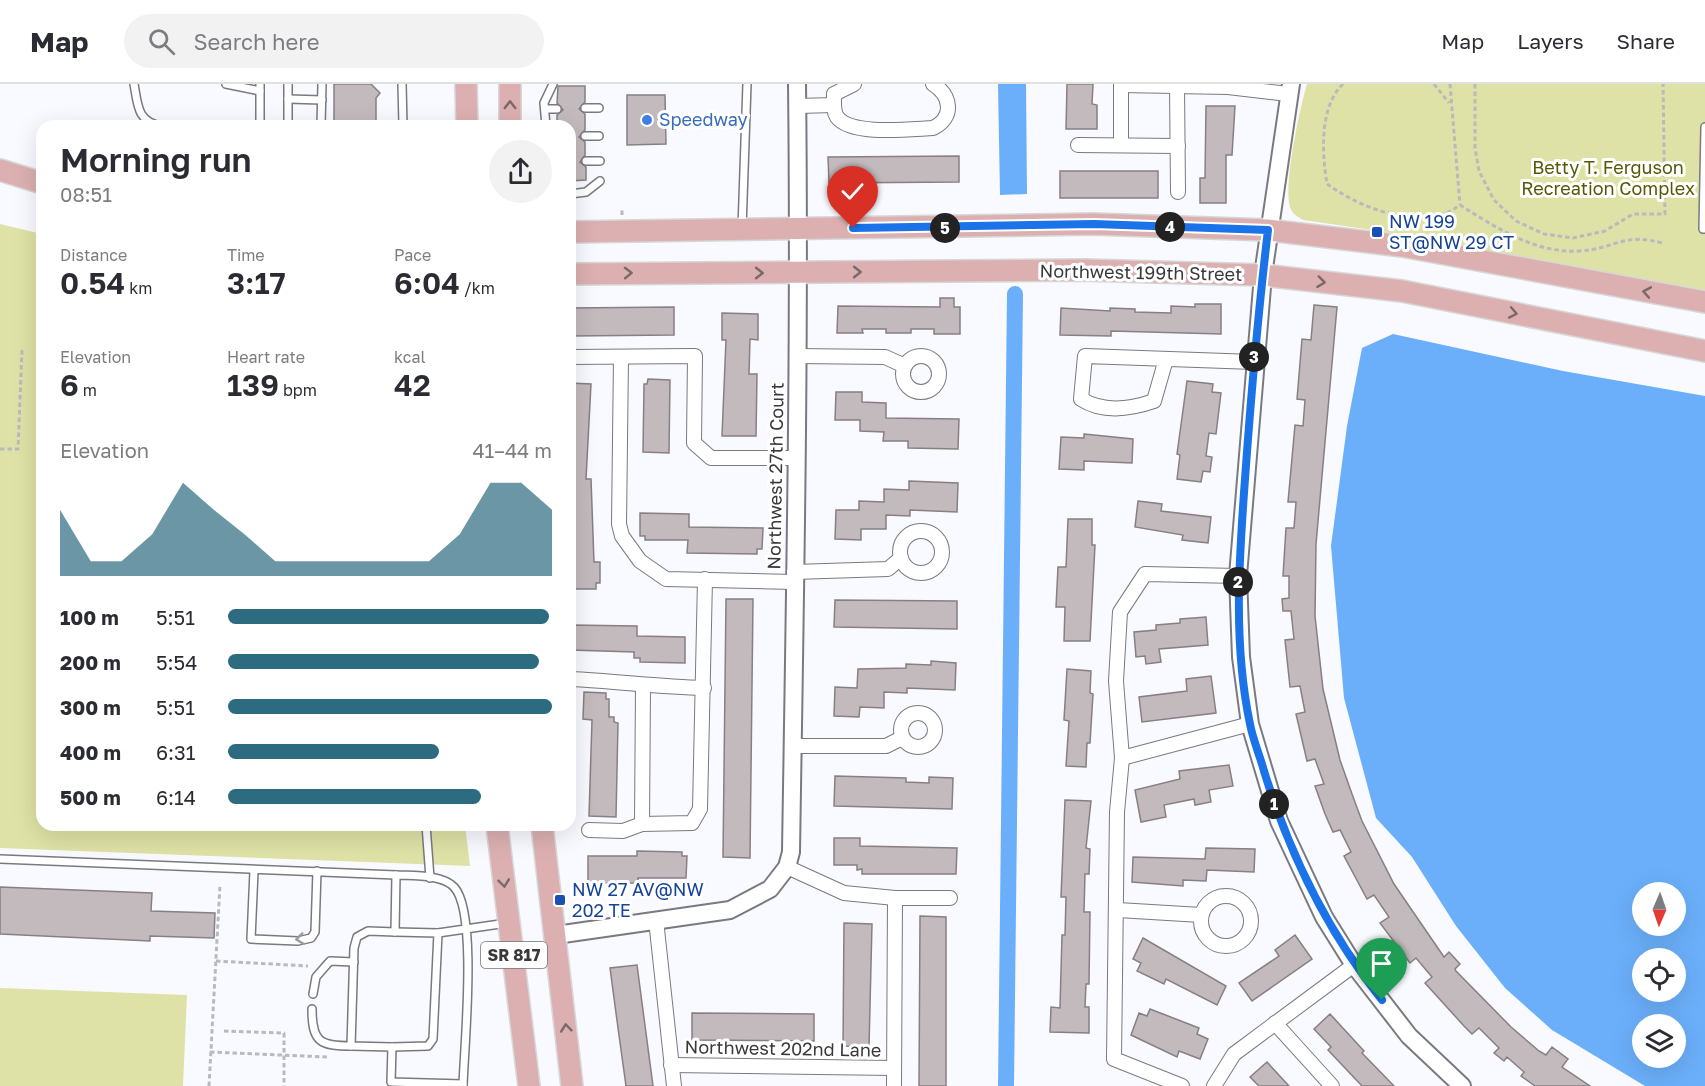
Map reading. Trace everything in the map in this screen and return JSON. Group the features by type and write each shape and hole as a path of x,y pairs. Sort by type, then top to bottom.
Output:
{"main road":[{"path":"466,84 466,120"},
{"path":"510,84 510,120"},
{"path":"0,170 36,181"},
{"path":"576,232 1094,224 1268,230 1402,246 1705,303"},
{"name":"Northwest 199th Street","path":"576,274 1084,270 1263,275 1402,291 1705,351"},
{"name":"SR 817","path":"498,831 529,1086"},
{"name":"SR 817","path":"543,831 572,1086"}],"street":[{"name":"Northwest 27th Court","path":"787,867 791,852 799,228 797,84"},
{"path":"854,84 834,94 836,116 851,127 933,128 940,125 948,112 946,95 933,84"},
{"path":"1121,145 1121,85 1290,89 1263,275 1238,576 1241,657 1250,724 1279,821 1307,885 1354,965 1409,1036 1462,1086"},
{"path":"1178,86 1178,192"},
{"path":"798,106 834,105"},
{"path":"1078,144 1178,146"},
{"path":"576,357 695,356 694,443 711,458 796,459"},
{"path":"797,356 885,357 905,366"},
{"path":"621,357 619,524 622,536 640,561 666,579 705,579 794,577 888,569 901,558"},
{"path":"1166,359 1154,401 1134,408 1094,407 1081,399 1085,357 1166,359 1254,362"},
{"path":"1182,1086 1114,1059 1118,910 1117,812 1122,758 1116,681 1120,612 1145,574 1238,576"},
{"path":"589,830 622,831 642,824 692,823 700,809 705,579"},
{"path":"576,679 607,680 643,686 704,688"},
{"path":"642,824 643,686"},
{"path":"1122,758 1250,724"},
{"path":"792,746 886,746 902,738"},
{"path":"556,934 730,910 770,890 787,867 844,892 895,898 950,898"},
{"path":"894,1086 895,898"},
{"path":"1118,910 1202,915"},
{"path":"656,920 674,1086"},
{"path":"1214,1086 1234,1054 1354,965"},
{"path":"1275,1023 1332,1086"},
{"name":"Northwest 202nd Lane","path":"671,1065 894,1068"}],"lane":[{"path":"134,84 141,116 145,120"},
{"path":"226,84 260,87 260,120"},
{"path":"288,84 288,120"},
{"path":"321,120 322,84"},
{"path":"402,84 403,120"},
{"path":"546,120 544,103 553,84"},
{"path":"742,230 747,84"},
{"path":"288,99 322,100"},
{"path":"585,108 599,108"},
{"path":"545,109 557,109"},
{"path":"1705,129 1703,229 1705,229"},
{"path":"585,136 599,136"},
{"path":"586,161 600,161"},
{"path":"576,193 586,192 600,181"},
{"path":"426,831 430,878"},
{"path":"0,859 396,875 430,878 452,884 459,893 468,949 463,1085 390,1082 392,1047"},
{"path":"254,871 251,939 298,941 311,938 315,932 317,871"},
{"path":"395,932 396,875"},
{"path":"351,1046 357,937 368,931 438,933 509,922"},
{"path":"312,1009 312,1026 318,1039 328,1046 421,1048 428,1046 433,1039 438,933"},
{"path":"313,994 316,977 330,961 354,962"}],"path":[{"path":"1343,84 1335,92 1327,114 1324,163 1326,184 1362,206 1384,212 1417,216 1443,214 1460,205"},
{"path":"1434,84 1450,105"},
{"path":"1450,84 1460,205"},
{"path":"1475,84 1476,161 1488,190 1508,215 1526,227 1544,234 1573,238 1605,231 1633,214 1665,214 1663,84"},
{"path":"1460,205 1534,246 1580,251 1629,239 1645,238 1665,244"},
{"path":"0,449 18,449 22,350"},
{"path":"209,1086 220,885"},
{"path":"216,961 308,966"},
{"path":"224,1031 284,1033 284,1086"},
{"path":"210,1052 327,1057"}],"green space":[{"name":"Betty T. Ferguson Recreation Complex","path":"1307,84 1705,84 1705,292 1393,233 1303,220 1291,209 1288,197 1290,165"},
{"path":"0,224 36,233 36,831 466,831 470,866 0,848"},
{"path":"0,988 187,995 183,1086 0,1086"}],"water":[{"path":"998,84 1026,84 1027,194 1000,195"},
{"path":"1393,334 1563,371 1705,396 1705,1086 1645,1086 1552,1030 1505,988 1456,926 1412,857 1376,818 1344,698 1331,546 1347,426 1362,348"}],"building":[{"path":"334,84 371,84 380,93 376,98 376,120 334,120"},
{"path":"1067,84 1093,84 1092,104 1097,105 1097,129 1066,129"},
{"path":"558,86 585,86 585,102 579,109 585,114 585,130 579,137 585,142 585,155 580,162 586,167 586,180 576,181 576,120 557,120 557,115 563,110 557,103"},
{"path":"627,95 665,95 666,144 627,145"},
{"path":"1206,106 1235,106 1232,155 1226,155 1226,203 1200,203 1200,178 1205,178"},
{"path":"959,156 959,182 829,183 828,157"},
{"path":"1060,171 1158,171 1158,198 1060,198"},
{"path":"940,298 954,298 954,307 960,307 960,334 934,334 934,329 911,329 911,333 886,333 886,329 862,329 863,333 837,333 838,306 940,307"},
{"path":"1195,304 1221,304 1221,334 1111,331 1111,336 1060,335 1061,308 1110,311 1110,308 1135,309 1135,312 1171,313 1171,306 1195,307"},
{"path":"1314,305 1337,307 1316,544 1315,616 1323,689 1340,760 1352,794 1362,821 1394,884 1444,957 1449,952 1460,964 1455,969 1456,971 1511,1027 1546,1055 1552,1047 1568,1059 1562,1067 1590,1086 1535,1086 1521,1076 1524,1072 1507,1057 1504,1061 1494,1053 1499,1048 1479,1028 1472,1034 1464,1026 1425,983 1432,977 1416,958 1410,963 1380,923 1389,917 1374,895 1367,899 1344,856 1351,852 1340,830 1333,832 1315,786 1324,784 1315,759 1307,761 1296,714 1305,712 1300,686 1290,687 1285,640 1294,639 1291,611 1283,611 1282,599 1289,598 1289,576 1283,576 1286,528 1294,528 1296,502 1288,502 1295,425 1303,426 1305,400 1297,399 1302,339 1311,340"},
{"path":"674,307 674,335 576,336 576,308"},
{"path":"722,313 758,314 758,340 750,339 749,374 757,374 756,436 722,436 726,340 722,340"},
{"path":"648,379 670,380 669,453 643,452 644,384 647,384"},
{"path":"1187,381 1213,384 1212,392 1221,393 1216,434 1209,433 1206,456 1212,457 1210,472 1203,471 1201,482 1177,479 1180,455 1177,454"},
{"path":"576,383 591,384 586,479 591,479 594,562 600,562 600,583 596,583 596,589 576,589"},
{"path":"836,392 862,392 862,402 886,403 886,418 959,419 958,449 908,448 908,441 883,441 884,432 860,431 860,420 835,420"},
{"path":"1084,434 1133,439 1132,463 1084,461 1084,470 1059,469 1061,437 1084,438"},
{"path":"909,481 958,483 957,512 910,510 910,516 886,515 886,529 861,529 861,540 835,539 836,510 859,510 859,501 884,502 884,489 909,490"},
{"path":"1138,501 1162,504 1161,511 1211,517 1208,543 1182,540 1183,535 1135,527"},
{"path":"640,513 689,514 689,527 763,528 762,549 757,549 757,554 687,553 688,540 645,540 645,536 640,536"},
{"path":"1068,519 1092,519 1092,545 1095,545 1090,641 1064,641 1065,607 1056,607 1058,567 1066,567"},
{"path":"726,599 753,599 750,858 723,857"},
{"path":"835,600 957,601 957,629 834,627"},
{"path":"1206,617 1208,645 1159,649 1161,662 1146,664 1145,656 1136,657 1134,632 1156,630 1156,625 1180,623 1180,619"},
{"path":"576,625 637,626 637,636 685,637 685,663 640,662 640,658 634,658 634,652 576,650"},
{"path":"931,661 956,663 955,690 907,688 907,693 884,692 884,708 860,707 859,717 834,716 835,687 857,688 858,669 906,668 906,664 931,665"},
{"path":"1067,669 1091,671 1090,693 1093,694 1086,767 1066,766 1069,721 1064,720"},
{"path":"1211,676 1216,713 1142,722 1139,697 1187,691 1186,679"},
{"path":"584,692 606,693 606,699 609,699 609,717 614,717 614,722 618,723 616,817 589,816 592,720 583,719"},
{"path":"1229,765 1233,786 1209,790 1211,802 1195,805 1194,799 1164,805 1166,817 1141,822 1135,790 1180,779 1179,771"},
{"path":"835,776 906,778 906,782 929,783 929,777 953,778 952,809 834,806"},
{"path":"1065,800 1091,801 1086,848 1090,849 1089,874 1085,874 1084,912 1090,912 1089,984 1086,984 1085,1007 1089,1007 1089,1033 1050,1032 1051,1007 1060,1008 1062,935 1065,935 1066,897 1061,897"},
{"path":"834,838 860,838 860,846 957,848 956,874 862,874 862,869 857,870 857,865 834,865"},
{"path":"1206,848 1255,849 1254,872 1207,870 1206,881 1183,880 1183,886 1132,882 1133,857 1205,859"},
{"path":"637,851 682,852 682,856 687,856 686,878 638,878 638,883 588,883 588,856 637,856"},
{"path":"0,887 152,893 151,911 215,913 214,938 150,936 150,941 0,934"},
{"path":"920,916 946,917 946,1086 919,1086"},
{"path":"844,923 872,924 869,1047 843,1046"},
{"path":"1295,935 1312,959 1252,1001 1239,983 1279,956 1275,950"},
{"path":"1143,938 1226,986 1217,1005 1166,979 1164,984 1137,971 1141,963 1133,959"},
{"path":"637,965 653,1086 626,1086 610,968"},
{"path":"1150,1009 1199,1028 1197,1034 1208,1039 1200,1059 1179,1051 1177,1057 1131,1035 1139,1013 1147,1016"},
{"path":"692,1013 814,1014 814,1041 692,1040"},
{"path":"1330,1014 1364,1051 1362,1053 1394,1086 1362,1086 1328,1050 1331,1047 1314,1029"},
{"path":"1267,1062 1289,1086 1259,1086 1250,1077"}],"waterway":[{"path":"1006,1086 1015,294"}],"place":[{"name":"Speedway","path":"647,120"},
{"name":"NW 199 ST@NW 29 CT","path":"1377,232"},
{"name":"NW 27 AV@NW 202 TE","path":"560,900"}],"route":[{"path":"853,228 968,228 1094,224 1268,230 1254,362 1238,576 1241,657 1250,724 1279,821 1307,885 1354,965 1382,1000"}]}
